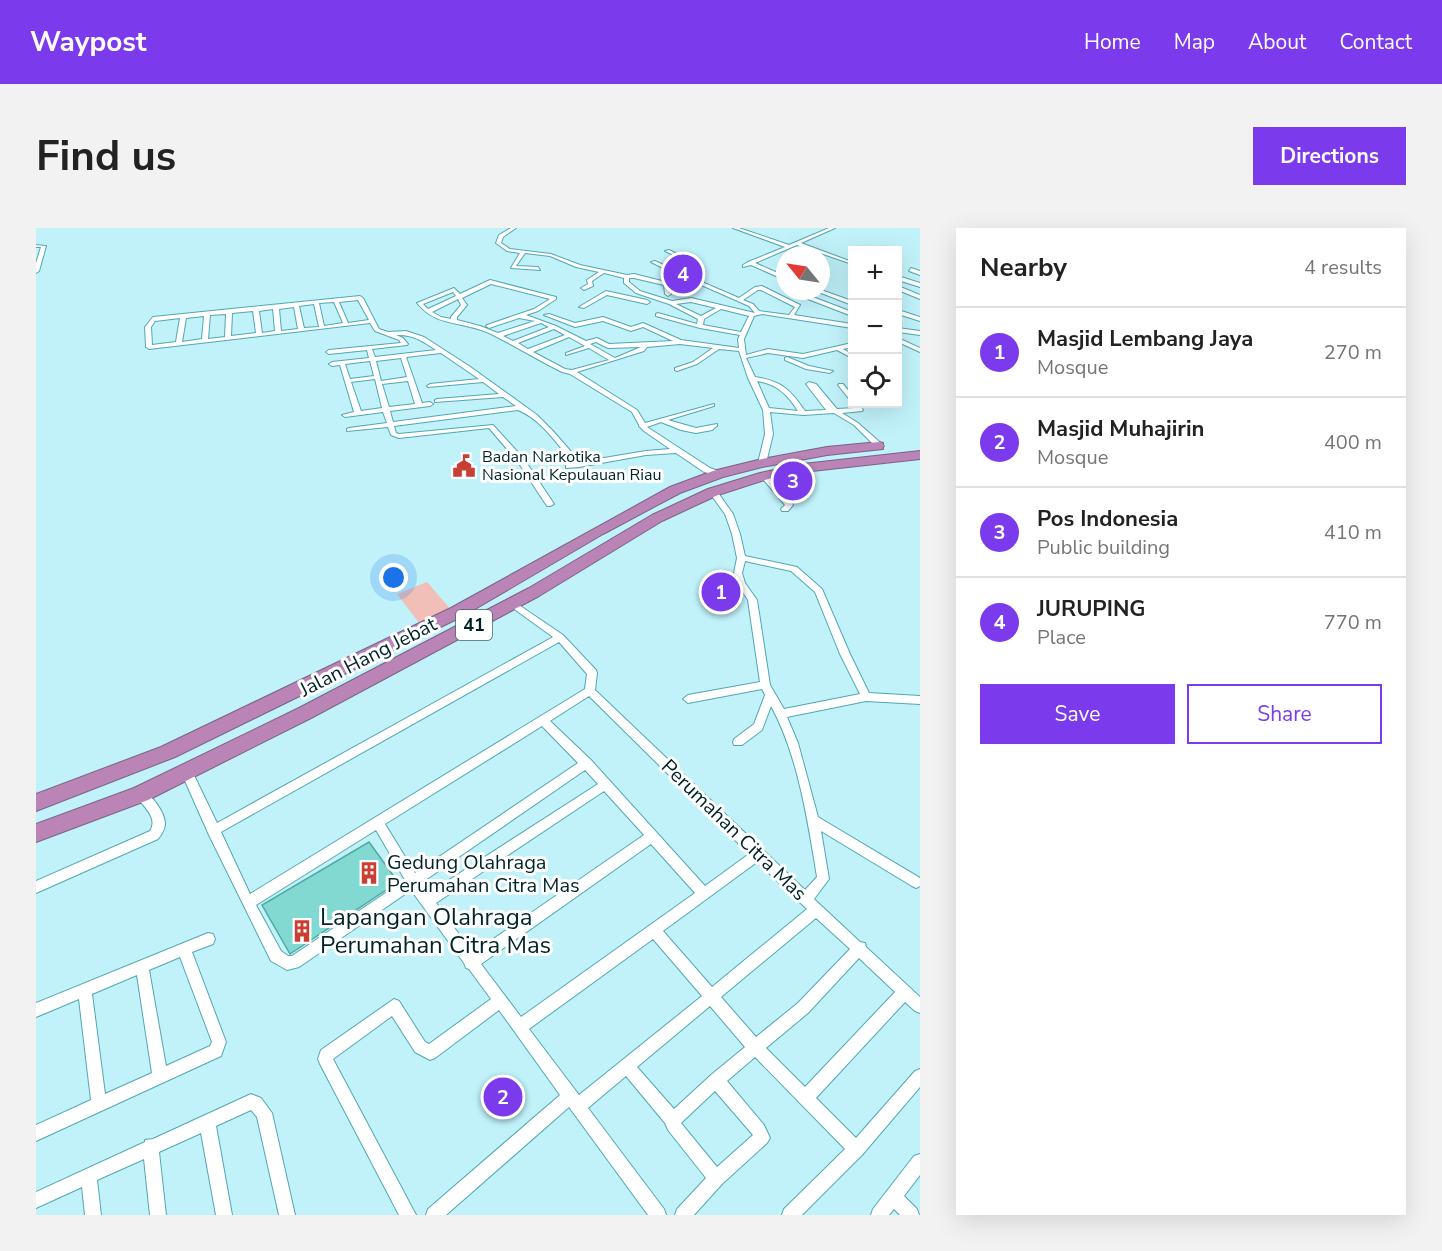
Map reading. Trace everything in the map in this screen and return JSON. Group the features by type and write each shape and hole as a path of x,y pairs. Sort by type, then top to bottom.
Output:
{"highway":[{"path":"36,803 168,752 355,662 477,601 640,507 675,490 718,474 764,469 827,451 920,443"},
{"name":"Jalan Hang Jebat","path":"36,833 141,794 187,772 426,651 513,604 657,518 764,469 920,455"},
{"path":"640,507 657,518"}],"street":[{"path":"514,228 501,236 498,243 509,250 551,255 603,272 627,277 634,276 666,284 689,279"},
{"path":"735,228 787,246 832,228"},
{"path":"796,243 848,262"},
{"path":"36,246 44,246 39,253 37,264"},
{"path":"667,251 677,255 672,260 679,264 669,271"},
{"path":"776,251 748,265 776,275"},
{"path":"523,252 513,266 538,269"},
{"path":"653,262 754,307 755,314 742,334 742,353 766,410 769,434 764,469 789,505 785,509"},
{"path":"911,270 920,273"},
{"path":"584,288 591,285 589,281 603,272"},
{"path":"627,277 626,282 636,290 658,299 672,299 701,318"},
{"path":"902,280 920,285"},
{"path":"427,312 490,282 553,297 554,300 519,316 489,326"},
{"path":"517,289 525,284 534,285"},
{"path":"666,284 672,299"},
{"path":"739,300 757,288 762,288 798,306 791,316"},
{"path":"454,322 454,317 464,305 455,290 420,303 427,312 454,322 477,326 529,351 561,370 572,372 635,411 642,426 677,451 707,470 718,474"},
{"path":"902,290 920,297"},
{"path":"582,307 606,294 691,300 755,314 819,319 848,325"},
{"path":"830,295 848,302"},
{"path":"329,352 405,344 400,339 377,330 360,298 153,319 148,327 149,347 372,321"},
{"path":"658,299 672,299"},
{"path":"336,300 346,325"},
{"path":"814,300 848,313"},
{"path":"316,303 322,328"},
{"path":"296,304 301,330"},
{"path":"276,307 278,333"},
{"path":"701,318 721,307"},
{"path":"818,309 834,308"},
{"path":"258,335 256,310 259,309"},
{"path":"228,338 229,311"},
{"path":"810,312 810,315 819,319"},
{"path":"205,340 207,313"},
{"path":"902,313 920,318"},
{"path":"547,315 575,325 603,319 631,329 643,325 680,342"},
{"path":"658,315 700,327 742,334"},
{"path":"179,343 183,316"},
{"path":"519,316 569,335 614,360"},
{"path":"700,327 701,318"},
{"path":"496,336 539,322"},
{"path":"511,344 552,328"},
{"path":"902,331 920,333"},
{"path":"385,334 406,333 422,338 442,351 538,420 579,465"},
{"path":"529,351 569,335"},
{"path":"568,354 597,340 608,346 680,342 742,353 766,351 803,356 848,346"},
{"path":"902,343 920,350"},
{"path":"572,372 642,350 645,345"},
{"path":"677,369 695,363 718,347"},
{"path":"369,348 393,434 399,436 491,426 521,461 549,504"},
{"path":"839,349 848,354"},
{"path":"332,364 442,351"},
{"path":"775,352 778,357 794,360 808,368 830,371"},
{"path":"403,356 420,405"},
{"path":"342,363 358,413"},
{"path":"751,378 776,382 787,390 803,413"},
{"path":"348,381 410,379"},
{"path":"430,386 484,380"},
{"path":"841,385 848,394"},
{"path":"345,415 433,402 505,396"},
{"path":"642,426 712,405"},
{"path":"349,430 522,408"},
{"path":"766,410 803,413 861,410 859,408"},
{"path":"849,419 852,411"},
{"path":"834,412 849,419 880,446"},
{"path":"664,421 694,430 712,429 715,425"},
{"path":"569,466 646,453 677,451"},
{"path":"713,492 729,514 736,534 741,558 738,573 741,583 752,600 767,690 781,714 793,743 813,820 823,879 806,898"},
{"path":"741,558 792,568 819,591 866,697"},
{"path":"248,903 590,691 592,673 560,637 513,604"},
{"path":"213,831 560,637"},
{"path":"688,699 767,690"},
{"path":"738,742 758,727 767,690"},
{"name":"Perumahan Citra Mas","path":"590,691 758,855 920,1006"},
{"path":"781,714 866,697 920,700"},
{"path":"543,720 587,763 704,894"},
{"path":"187,772 248,903 276,956 287,963 294,962 587,763"},
{"path":"429,900 605,785"},
{"path":"36,887 154,835 159,829 160,819 141,794"},
{"path":"813,820 916,882"},
{"path":"378,823 413,882 429,900 471,963 521,1026 573,1102 658,1215"},
{"path":"471,963 651,837"},
{"path":"521,1026 758,855"},
{"path":"435,1215 573,1102 627,1067 816,910"},
{"path":"654,930 754,1047 856,1149"},
{"path":"36,1010 208,939"},
{"path":"673,1120 754,1047 802,1008 860,948"},
{"path":"36,1133 216,1052 219,1042 184,949"},
{"path":"142,966 160,1076"},
{"path":"85,990 99,1104"},
{"path":"806,1097 850,1053 904,993"},
{"path":"408,1215 325,1059 326,1055 393,1006 420,1047 430,1053 499,1001"},
{"path":"627,1067 673,1120 673,1125 716,1178"},
{"path":"790,1215 856,1149 920,1077"},
{"path":"683,1215 716,1178 762,1138 759,1130 716,1080"},
{"path":"36,1200 251,1102 260,1107 264,1113 287,1215"},
{"path":"207,1121 224,1215"},
{"path":"151,1146 158,1215"},
{"path":"879,1215 920,1162"},
{"path":"89,1176 93,1215"},
{"path":"894,1197 911,1215"}],"shaded area":[{"path":"427,582 452,611 420,624 397,594"}],"building":[{"name":"Lapangan Olahraga Perumahan Citra Mas","path":"369,842 398,882 290,954 262,905"}],"place":[{"name":"JURUPING","path":"683,274"},
{"name":"Badan Narkotika Nasional Kepulauan Riau","path":"464,466"},
{"name":"Pos Indonesia","path":"793,481"},
{"name":"Masjid Lembang Jaya","path":"721,592"},
{"name":"Gedung Olahraga Perumahan Citra Mas","path":"369,873"},
{"name":"Lapangan Olahraga Perumahan Citra Mas","path":"302,931"},
{"name":"Masjid Muhajirin","path":"503,1097"}]}
